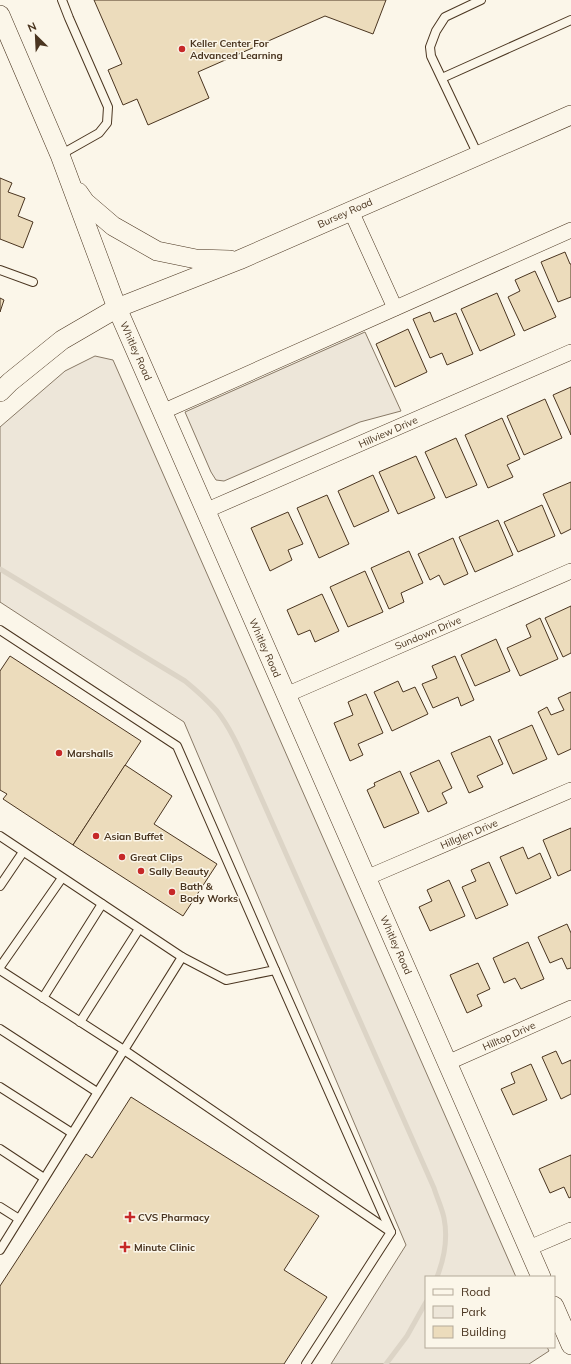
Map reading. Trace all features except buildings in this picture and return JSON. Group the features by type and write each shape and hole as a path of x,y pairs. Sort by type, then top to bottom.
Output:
{"street":[{"name":"Whitley Road","path":"2,24 60,155 117,308 541,1276"},
{"name":"Bursey Road","path":"0,392 10,382 62,340 117,308 239,260 571,115"},
{"path":"71,184 85,202 113,226 157,251 196,259 239,260"},
{"path":"351,211 395,308"},
{"path":"162,412 571,230"},
{"name":"Hillview Drive","path":"205,511 571,352"},
{"name":"Sundown Drive","path":"286,695 571,571"},
{"name":"Hillglen Drive","path":"366,878 571,790"},
{"name":"Hilltop Drive","path":"447,1063 571,1008"},
{"path":"528,1248 571,1230"},
{"path":"555,1308 571,1345"}],"lane":[{"path":"60,155 99,133 107,123 108,107 62,0"},
{"path":"478,155 431,56 430,47 436,31 445,17 481,0"},
{"path":"442,78 571,20"},
{"path":"0,270 33,282"},
{"path":"0,630 177,746 390,1232"},
{"path":"0,836 182,957 226,980 275,970"},
{"path":"0,886 22,852"},
{"path":"62,878 0,969 124,1050 390,1232"},
{"path":"43,998 102,904"},
{"path":"80,1022 139,929"},
{"path":"0,1250 182,957"},
{"path":"0,1029 97,1092"},
{"path":"0,1087 72,1133"},
{"path":"0,1149 44,1178"},
{"path":"0,1207 19,1219"},
{"path":"306,1364 390,1232"}],"green space":[{"path":"365,332 401,411 360,422 224,481 216,480 211,472 185,412"},
{"path":"95,356 113,360 516,1276 425,1276 425,1348 548,1348 549,1351 529,1364 331,1364 406,1245 184,722 0,602 0,427 65,371"}],"waterway":[{"path":"0,569 185,681 217,711 227,726 252,777 434,1188 443,1214 446,1233 442,1263 437,1276"},
{"path":"386,1364 407,1336 425,1304"}],"place":[{"name":"Keller Center For Advanced Learning","path":"182,49"},
{"name":"Marshalls","path":"59,753"},
{"name":"Asian Buffet","path":"96,836"},
{"name":"Great Clips","path":"122,857"},
{"name":"Sally Beauty","path":"141,871"},
{"name":"Bath & Body Works","path":"172,892"},
{"name":"CVS Pharmacy","path":"130,1217"},
{"name":"Minute Clinic","path":"125,1247"}]}
